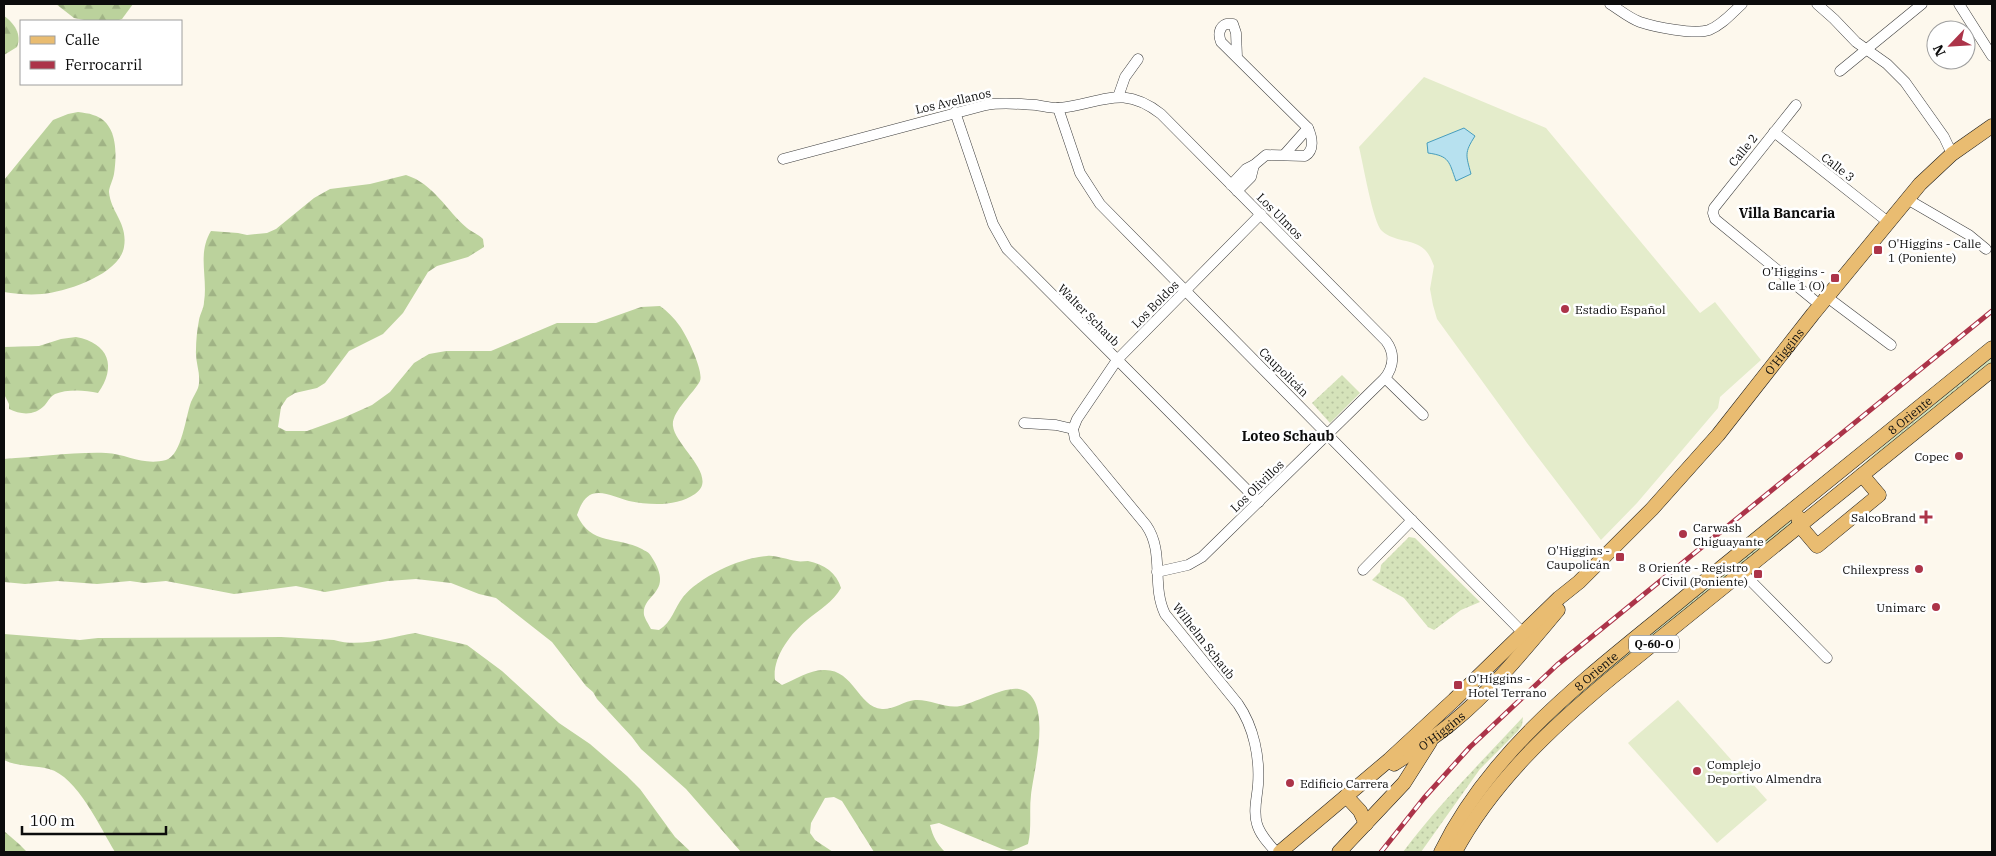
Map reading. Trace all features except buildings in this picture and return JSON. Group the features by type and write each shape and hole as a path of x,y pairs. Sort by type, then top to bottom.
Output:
{"main road":[{"name":"O'Higgins","path":"1346,796 1432,739 1465,712 1559,598 1579,582 1652,509 1705,451 1908,199 1935,169 1952,154 1992,126"},
{"name":"8 Oriente","path":"1441,852 1470,800 1511,750 1555,706 1992,348"},
{"name":"8 Oriente","path":"1455,852 1488,801 1539,742 1599,689 1992,370"},
{"path":"1800,504 1798,519 1800,526 1817,546 1879,495 1862,476"},
{"name":"O'Higgins","path":"1278,852 1346,796 1527,638"},
{"path":"1339,852 1410,775 1454,700"},
{"path":"1346,796 1360,811 1366,824"},
{"path":"1430,852 1470,800"}],"street":[{"path":"1610,4 1640,22 1698,32 1717,26 1742,4"},
{"path":"1817,4 1834,18 1856,42 1895,71 1915,93 1944,137 1952,154"},
{"path":"1840,72 1922,4"},
{"path":"1958,4 1992,56"},
{"path":"1234,188 1251,177 1254,165 1266,155 1302,156 1310,152 1311,137 1308,128 1237,57"},
{"path":"1118,97 1122,82 1138,59"},
{"name":"Los Avellanos","path":"783,159 986,104 1006,102 1058,108 1108,97 1118,97"},
{"name":"Los Ulmos","path":"1118,97 1141,102 1161,114 1386,341 1392,357 1391,368 1385,378"},
{"name":"Calle 2","path":"1796,104 1714,208 1713,213 1715,219 1824,301"},
{"name":"Caupolicán","path":"1058,108 1074,160 1093,195 1527,638"},
{"name":"Walter Schaub","path":"955,112 993,224 1014,258 1258,502"},
{"path":"1284,155 1308,128"},
{"name":"Calle 3","path":"1774,132 1888,222"},
{"path":"1908,199 1968,234 1986,249"},
{"name":"Los Boldos","path":"1072,429 1117,360 1261,214"},
{"path":"1824,301 1891,345"},
{"path":"1385,378 1423,415"},
{"name":"Los Olivillos","path":"1157,572 1181,567 1198,560 1385,378"},
{"path":"1024,423 1072,429"},
{"name":"Wilhelm Schaub","path":"1072,429 1078,444 1150,531 1155,542 1160,600 1165,614 1248,719 1258,766 1255,810 1257,824 1269,844 1278,852"},
{"path":"1363,570 1412,520"},
{"path":"1742,572 1827,658"}],"green space":[{"path":"56,4 133,4 122,19 119,20 84,20 74,18"},
{"path":"4,16 14,25 18,33 18,42 17,47 4,55"},
{"name":"Estadio Español","path":"1424,77 1546,128 1700,313 1715,302 1761,360 1720,397 1718,408 1637,503 1601,540 1527,443 1437,319 1430,289 1434,266 1430,257 1420,246 1387,235 1382,231 1375,217 1359,147"},
{"path":"78,112 90,114 101,119 107,124 114,140 116,157 109,192 110,199 124,231 124,247 120,257 103,273 64,290 37,294 4,292 4,180 53,120"},
{"path":"406,175 416,179 432,191 459,221 483,239 484,247 468,257 437,266 428,272 403,313 383,334 349,351 325,383 317,388 295,393 287,398 281,407 278,427 286,431 307,431 372,405 390,392 414,363 429,354 446,351 491,351 557,323 596,323 641,307 660,306 673,317 682,330 694,353 701,376 697,386 679,409 673,421 673,426 681,443 700,470 701,487 688,498 663,504 629,501 596,493 584,500 577,515 583,525 597,536 633,545 650,555 658,569 660,578 659,586 644,608 644,615 651,629 659,630 663,627 683,597 699,582 733,564 757,557 770,556 819,564 833,574 841,588 830,602 794,632 779,655 776,663 775,680 782,685 814,671 825,670 835,672 843,676 867,702 874,707 882,709 915,700 955,707 998,692 1013,689 1019,689 1030,695 1036,705 1039,720 1039,736 1031,795 1028,844 1011,851 1002,849 939,823 930,825 932,833 945,852 874,852 842,801 834,797 825,798 811,823 810,833 815,840 833,852 741,852 686,789 641,749 586,686 552,642 496,598 479,594 451,583 416,579 388,581 325,592 296,586 234,594 166,581 144,583 130,581 97,584 58,581 25,584 4,582 4,459 106,453 150,462 166,460 176,451 199,383 196,339 204,304 205,248 211,231 247,235 267,233 276,229 314,198 330,189 370,184"},
{"path":"76,337 96,345 102,350 106,358 108,365 107,374 98,393 76,390 60,392 52,396 41,409 32,413 23,413 9,409 9,404 4,394 4,347 39,346 61,339"},
{"path":"1992,357 1992,364 1810,512 1881,448"},
{"path":"1342,375 1360,393 1330,423 1312,403"},
{"path":"1790,520 1793,524 1517,757 1514,753 1579,693"},
{"path":"1409,537 1415,538 1480,602 1461,610 1434,630 1428,627 1404,598 1372,580 1380,572 1381,565"},
{"path":"415,633 467,645 502,671 559,723 590,744 627,776 640,789 675,837 691,852 115,852 87,804 69,782 49,769 15,764 4,760 4,634 80,640 98,638 281,637 354,643"},
{"name":"Complejo Deportivo Almendra","path":"1678,700 1767,800 1717,843 1628,743"},
{"path":"1523,717 1522,725 1518,731 1480,769 1421,852 1403,852 1446,800"},
{"path":"4,831 19,844 27,852 4,852"}],"water":[{"path":"1464,128 1475,136 1467,154 1471,174 1456,181 1448,161 1441,156 1428,153 1427,143"}],"railway":[{"path":"1381,852 1424,798 1470,747 1557,665 1992,311"}],"place":[{"name":"O'Higgins - Calle 1 (Poniente)","path":"1878,250"},
{"name":"O’Higgins - Calle 1 (O)","path":"1835,278"},
{"name":"Estadio Español","path":"1565,309"},
{"name":"Copec","path":"1959,456"},
{"name":"SalcoBrand","path":"1926,517"},
{"name":"Carwash Chiguayante","path":"1683,534"},
{"name":"O'Higgins - Caupolicán","path":"1620,557"},
{"name":"Chilexpress","path":"1919,569"},
{"name":"8 Oriente - Registro Civil (Poniente)","path":"1758,574"},
{"name":"Unimarc","path":"1936,607"},
{"name":"O'Higgins - Hotel Terrano","path":"1458,685"},
{"name":"Complejo Deportivo Almendra","path":"1697,771"},
{"name":"Edificio Carrera","path":"1290,783"}],"district":[{"name":"Villa Bancaria","path":"1787,213"},
{"name":"Loteo Schaub","path":"1288,436"}]}
